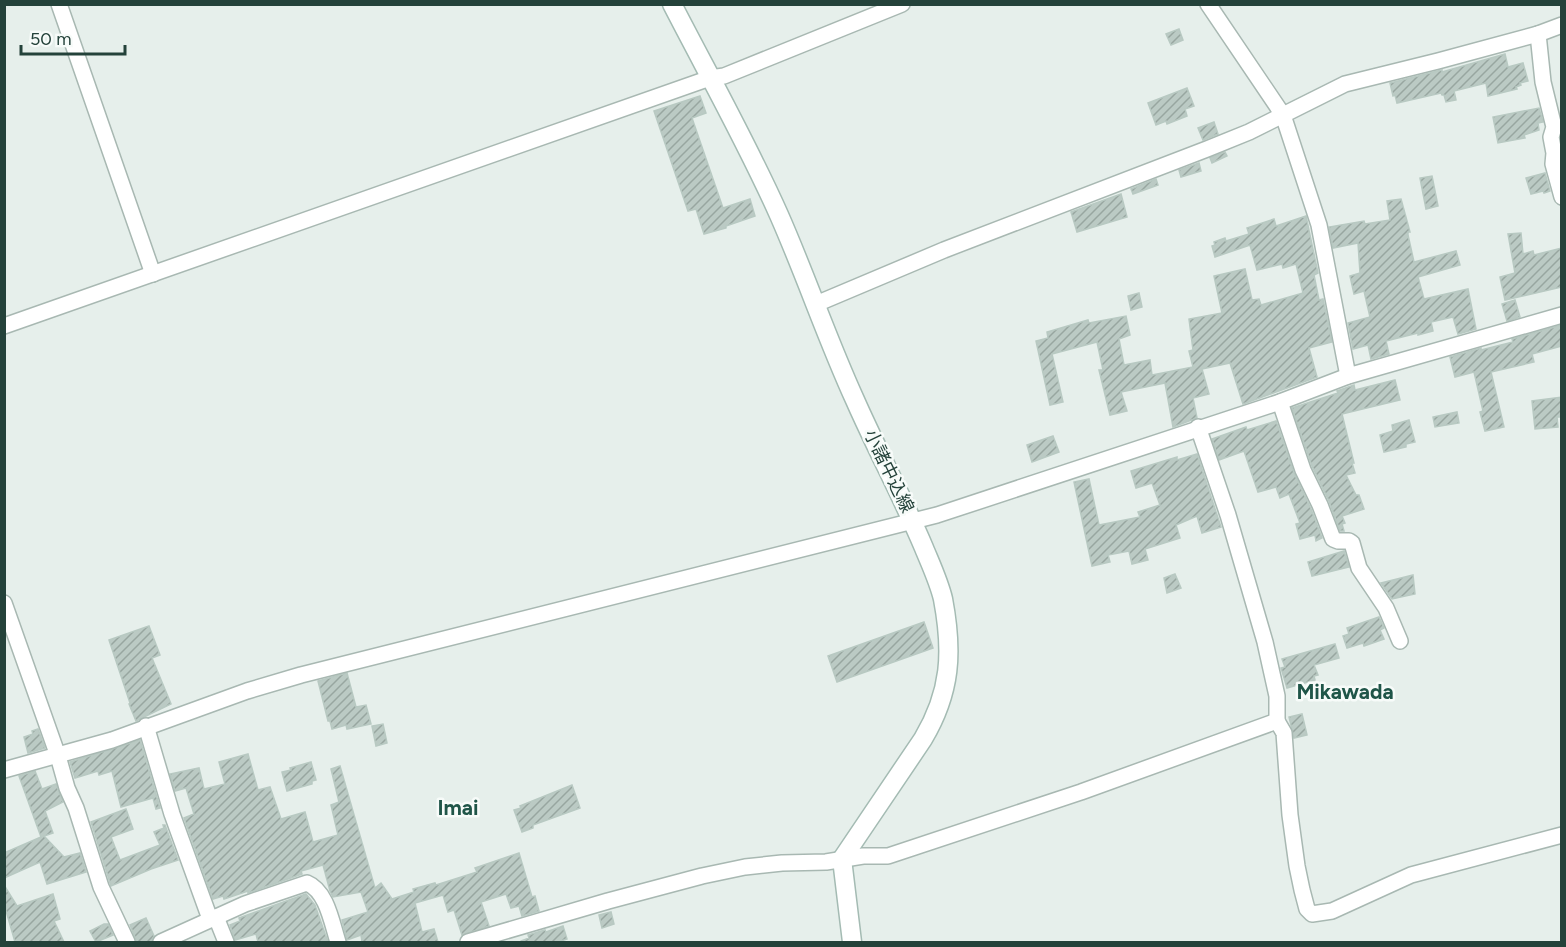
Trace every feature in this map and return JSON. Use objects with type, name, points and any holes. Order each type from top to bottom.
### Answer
[{"type":"main road","name":"小諸中込線","points":[[672,4],[778,213],[854,399],[913,521],[942,596],[948,634],[948,677],[943,697],[934,720],[842,859]]},
{"type":"main road","points":[[842,859],[852,942]]},
{"type":"street","points":[[59,4],[153,273]]},
{"type":"street","points":[[4,326],[710,78],[724,76],[902,4]]},
{"type":"street","points":[[1208,4],[1283,115],[1319,225],[1348,376]]},
{"type":"street","points":[[816,304],[966,242],[1189,157],[1249,132],[1345,84],[1538,34],[1562,25]]},
{"type":"street","points":[[1538,34],[1543,82],[1554,127],[1551,137],[1554,153],[1553,164],[1562,197]]},
{"type":"street","points":[[4,770],[112,740],[248,691],[301,675],[913,521],[1280,402],[1348,376],[1562,315]]},
{"type":"street","points":[[1280,402],[1303,470],[1333,539],[1352,543],[1359,568],[1386,608],[1400,641]]},
{"type":"street","points":[[1198,427],[1228,516],[1265,642],[1277,696],[1277,721],[1284,733],[1297,866],[1305,900],[1312,914],[1332,911],[1411,875],[1562,835]]},
{"type":"street","points":[[4,603],[67,788],[76,808],[101,887],[127,942]]},
{"type":"street","points":[[468,942],[702,876],[745,867],[826,862],[863,856],[888,856],[1081,792],[1277,721]]},
{"type":"street","points":[[147,726],[172,814],[200,888],[226,942]]},
{"type":"street","points":[[161,942],[245,904],[307,883],[314,886],[325,902],[338,942]]},
{"type":"building","points":[[1179,29],[1183,40],[1171,45],[1166,34]]},
{"type":"building","points":[[1505,54],[1508,67],[1523,63],[1528,81],[1520,83],[1517,89],[1488,96],[1486,83],[1454,91],[1456,100],[1446,102],[1441,93],[1397,103],[1395,95],[1393,96],[1390,83],[1442,70],[1442,72]]},
{"type":"building","points":[[1187,88],[1194,106],[1185,109],[1187,116],[1167,124],[1166,121],[1156,125],[1148,103]]},
{"type":"building","points":[[700,96],[706,113],[692,118],[723,208],[750,199],[755,216],[704,234],[696,209],[688,211],[654,111]]},
{"type":"building","points":[[1539,108],[1543,122],[1538,123],[1539,130],[1524,135],[1525,138],[1498,143],[1493,117]]},
{"type":"building","points":[[1214,122],[1218,134],[1203,140],[1198,128]]},
{"type":"building","points":[[1225,152],[1227,156],[1212,163],[1210,158]]},
{"type":"building","points":[[1199,163],[1201,171],[1181,177],[1179,170]]},
{"type":"building","points":[[1545,173],[1550,191],[1531,194],[1526,178]]},
{"type":"building","points":[[1432,176],[1438,206],[1426,209],[1420,178]]},
{"type":"building","points":[[1156,179],[1158,185],[1133,194],[1131,189]]},
{"type":"building","points":[[1121,194],[1127,217],[1077,232],[1071,212]]},
{"type":"building","points":[[1401,199],[1410,232],[1408,235],[1414,262],[1456,251],[1460,265],[1418,277],[1424,299],[1468,289],[1476,329],[1458,334],[1453,317],[1431,322],[1433,331],[1386,341],[1389,354],[1371,359],[1368,345],[1353,349],[1348,323],[1370,317],[1364,291],[1354,294],[1350,276],[1360,273],[1358,243],[1333,248],[1329,227],[1364,221],[1365,224],[1390,220],[1387,201]]},
{"type":"building","points":[[1306,216],[1318,273],[1314,275],[1319,300],[1323,299],[1332,342],[1309,348],[1317,377],[1243,404],[1230,363],[1202,369],[1209,394],[1193,398],[1197,418],[1173,427],[1165,383],[1121,392],[1127,411],[1110,415],[1099,370],[1103,370],[1097,342],[1052,354],[1063,402],[1050,405],[1036,341],[1048,338],[1047,332],[1088,320],[1089,323],[1126,316],[1130,335],[1119,339],[1124,365],[1150,360],[1152,375],[1193,367],[1189,351],[1193,350],[1189,319],[1222,313],[1214,276],[1245,269],[1252,300],[1259,299],[1261,305],[1303,293],[1296,264],[1283,268],[1282,264],[1257,270],[1250,245],[1215,257],[1212,246],[1215,245],[1214,242],[1249,234],[1247,228],[1274,219],[1276,226]]},
{"type":"building","points":[[1521,233],[1523,254],[1533,251],[1534,255],[1562,248],[1562,287],[1505,300],[1500,277],[1515,273],[1508,234]]},
{"type":"building","points":[[1139,293],[1142,307],[1131,310],[1128,296]]},
{"type":"building","points":[[1515,300],[1520,317],[1507,321],[1502,304]]},
{"type":"building","points":[[1562,325],[1562,346],[1532,354],[1534,362],[1491,372],[1504,427],[1485,431],[1474,372],[1455,377],[1450,357],[1513,342],[1512,339]]},
{"type":"building","points":[[1395,380],[1400,400],[1342,414],[1355,473],[1346,475],[1356,495],[1359,495],[1364,509],[1342,516],[1345,523],[1342,524],[1344,531],[1340,531],[1312,466],[1292,408],[1338,393],[1337,391],[1354,385],[1355,390]]},
{"type":"building","points":[[1562,397],[1562,417],[1557,417],[1558,427],[1535,429],[1532,401]]},
{"type":"building","points":[[1457,412],[1459,423],[1435,427],[1433,417]]},
{"type":"building","points":[[1409,420],[1415,442],[1406,444],[1406,447],[1384,452],[1380,435],[1393,431],[1392,425]]},
{"type":"building","points":[[1276,421],[1294,473],[1322,538],[1316,541],[1315,535],[1300,539],[1296,524],[1300,523],[1289,494],[1280,498],[1276,487],[1258,492],[1244,451],[1219,460],[1212,439],[1246,427],[1247,430]]},
{"type":"building","points":[[1053,436],[1059,452],[1032,462],[1027,445]]},
{"type":"building","points":[[1197,454],[1221,527],[1202,533],[1197,516],[1176,525],[1180,538],[1145,549],[1148,560],[1132,564],[1129,551],[1108,555],[1110,562],[1092,566],[1074,482],[1089,479],[1099,525],[1140,517],[1138,512],[1160,505],[1152,483],[1136,488],[1131,471],[1177,457],[1177,460]]},
{"type":"building","points":[[1344,551],[1349,567],[1312,576],[1308,562]]},
{"type":"building","points":[[1175,574],[1181,588],[1167,593],[1164,578]]},
{"type":"building","points":[[1413,575],[1415,594],[1392,599],[1381,583]]},
{"type":"building","points":[[1379,617],[1384,628],[1380,630],[1384,639],[1364,646],[1363,643],[1347,648],[1343,636],[1349,634],[1347,628]]},
{"type":"building","points":[[924,622],[933,648],[837,682],[828,656]]},
{"type":"building","points":[[149,626],[160,655],[152,658],[171,704],[136,721],[109,640]]},
{"type":"building","points":[[1335,644],[1339,658],[1314,665],[1318,675],[1314,676],[1315,680],[1287,688],[1281,668],[1285,667],[1282,659]]},
{"type":"building","points":[[347,673],[356,707],[366,705],[371,724],[347,729],[346,725],[332,729],[318,681]]},
{"type":"building","points":[[1302,714],[1307,735],[1294,738],[1289,717]]},
{"type":"building","points":[[383,724],[387,743],[376,746],[372,726]]},
{"type":"building","points":[[38,729],[45,748],[28,753],[24,737],[33,734],[32,731]]},
{"type":"building","points":[[140,740],[160,808],[156,809],[153,798],[121,807],[112,771],[99,775],[98,771],[75,778],[70,762]]},
{"type":"building","points":[[248,754],[258,790],[270,787],[281,819],[305,812],[313,842],[338,835],[331,805],[339,802],[331,769],[340,766],[375,888],[381,883],[392,899],[414,892],[413,889],[435,883],[436,885],[477,872],[475,868],[519,853],[532,897],[535,896],[539,911],[522,916],[519,906],[511,908],[506,894],[481,902],[489,926],[462,935],[454,910],[448,912],[443,895],[415,903],[422,932],[434,929],[438,942],[362,942],[361,935],[347,940],[342,920],[368,912],[361,892],[333,897],[323,865],[301,871],[302,874],[248,893],[248,891],[224,899],[223,896],[213,899],[184,818],[194,814],[186,788],[175,791],[170,774],[199,768],[204,789],[225,784],[219,762]]},
{"type":"building","points":[[311,762],[316,780],[312,781],[312,784],[287,791],[282,772]]},
{"type":"building","points":[[35,771],[42,789],[56,784],[63,802],[45,811],[53,833],[44,836],[64,857],[80,853],[86,872],[47,884],[40,862],[4,878],[4,853],[41,837],[19,776]]},
{"type":"building","points":[[572,785],[580,808],[533,825],[533,828],[522,832],[514,810]]},
{"type":"building","points":[[126,809],[133,829],[111,837],[120,860],[160,845],[154,832],[164,828],[163,825],[165,825],[178,860],[111,886],[91,822]]},
{"type":"building","points":[[4,885],[17,906],[53,894],[60,919],[54,921],[64,942],[15,942],[4,904]]},
{"type":"building","points":[[306,894],[315,905],[328,942],[258,942],[256,934],[235,940],[230,925],[240,921],[239,918]]},
{"type":"building","points":[[611,912],[614,924],[602,928],[599,915]]},
{"type":"building","points":[[146,918],[154,936],[151,942],[137,942],[130,925]]},
{"type":"building","points":[[108,924],[113,935],[96,942],[90,931]]},
{"type":"building","points":[[563,926],[567,939],[558,942],[521,942],[529,938],[528,935]]},
{"type":"district","name":"Mikawada","points":[[1345,691]]},
{"type":"district","name":"Imai","points":[[458,807]]}]
